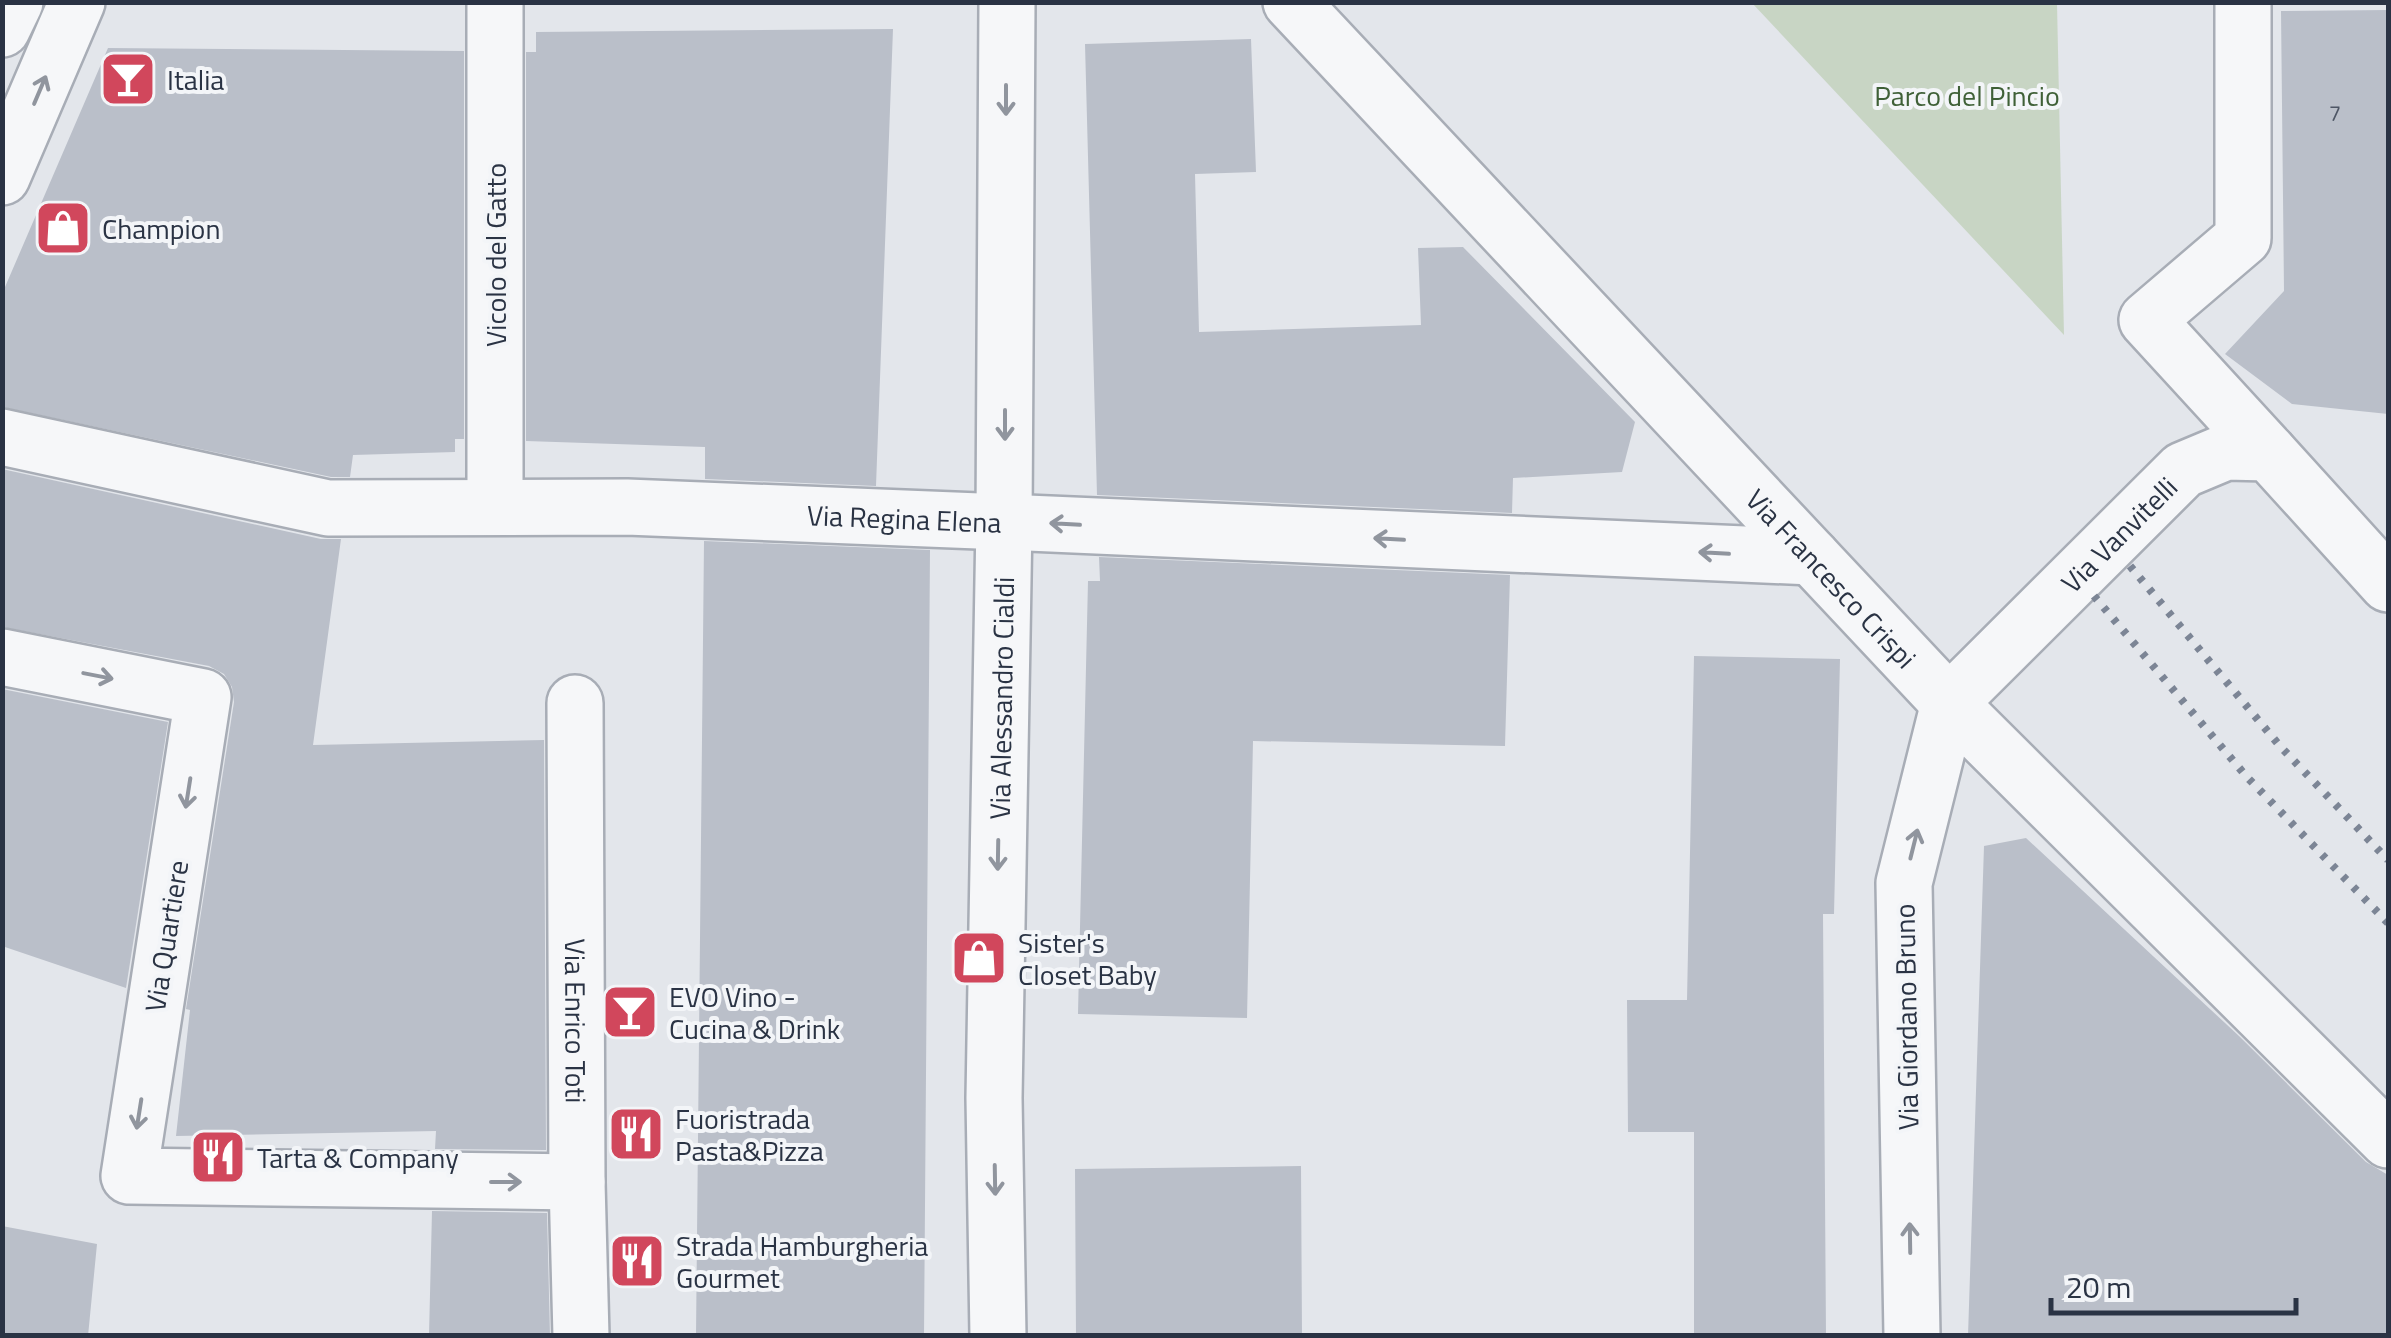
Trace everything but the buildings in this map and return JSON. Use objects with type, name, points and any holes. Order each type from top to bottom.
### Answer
[{"type":"street","points":[[2,29],[14,2]]},
{"type":"street","points":[[2,176],[76,2]]},
{"type":"street","name":"Vicolo del Gatto","points":[[494,507],[495,2]]},
{"type":"street","name":"Via Alessandro Cialdi","points":[[998,1336],[994,1098],[1004,522],[1007,2]]},
{"type":"street","name":"Via Francesco Crispi","points":[[1291,2],[1949,704],[2388,1140]]},
{"type":"street","points":[[2244,2],[2242,238],[2147,320],[2388,584]]},
{"type":"street","name":"Via Regina Elena","points":[[2,437],[328,508],[627,507],[1812,557]]},
{"type":"street","name":"Via Vanvitelli","points":[[1949,704],[2183,470],[2226,452],[2269,454]]},
{"type":"street","name":"Via Quartiere","points":[[2,657],[203,696],[129,1176],[577,1182]]},
{"type":"street","name":"Via Enrico Toti","points":[[575,703],[581,1336]]},
{"type":"street","name":"Via Giordano Bruno","points":[[1912,1336],[1904,884],[1949,704]]},
{"type":"green space","name":"Parco del Pincio","points":[[1752,3],[2057,3],[2064,335]]},
{"type":"railway","points":[[2130,566],[2279,745],[2388,860]]},
{"type":"railway","points":[[2094,596],[2246,776],[2388,923]]},
{"type":"place","name":"Italia","points":[[128,79]]},
{"type":"place","name":"Champion","points":[[63,228]]},
{"type":"place","name":"Sister's Closet Baby","points":[[979,958]]},
{"type":"place","name":"EVO Vino - Cucina & Drink","points":[[630,1012]]},
{"type":"place","name":"Fuoristrada Pasta&Pizza","points":[[636,1134]]},
{"type":"place","name":"Tarta & Company","points":[[218,1157]]},
{"type":"place","name":"Strada Hamburgheria Gourmet","points":[[637,1261]]}]
